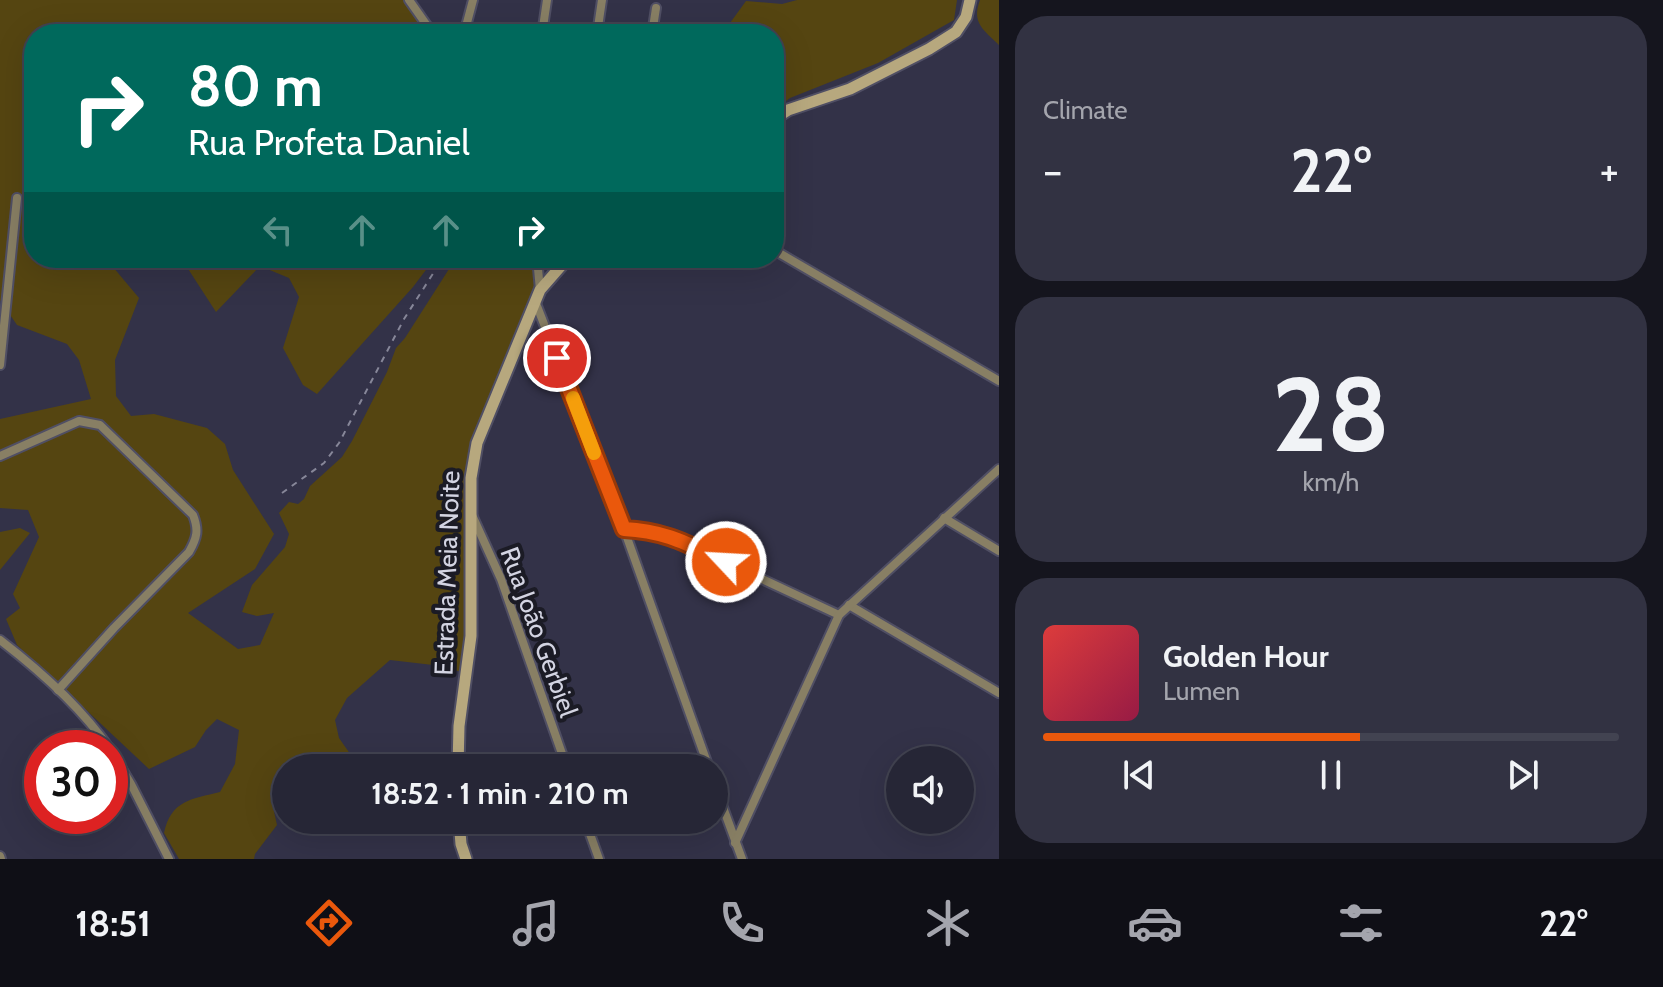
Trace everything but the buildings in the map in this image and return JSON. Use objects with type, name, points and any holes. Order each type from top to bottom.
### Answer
[{"type":"street","points":[[409,0],[426,24]]},
{"type":"street","points":[[467,24],[473,0]]},
{"type":"street","points":[[543,24],[547,0]]},
{"type":"street","points":[[598,24],[602,0]]},
{"type":"street","points":[[784,113],[850,89],[929,49],[956,32],[966,17],[970,0]]},
{"type":"street","points":[[654,24],[656,8]]},
{"type":"street","points":[[0,365],[17,198]]},
{"type":"street","points":[[784,256],[999,381]]},
{"type":"street","points":[[537,268],[537,295],[704,754]]},
{"type":"street","name":"Estrada Meia Noite","points":[[458,754],[471,636],[470,510],[477,443],[537,295],[560,268]]},
{"type":"street","points":[[0,456],[79,421],[100,425],[193,515],[198,527],[189,552],[58,690]]},
{"type":"street","points":[[735,843],[839,615],[999,469]]},
{"type":"street","name":"Rua João Gerbiel","points":[[470,510],[506,593],[562,754]]},
{"type":"street","points":[[944,518],[999,551]]},
{"type":"street","points":[[624,529],[670,536],[839,615]]},
{"type":"street","points":[[471,556],[490,554]]},
{"type":"street","points":[[849,605],[999,693]]},
{"type":"street","points":[[0,640],[58,690],[97,730]]},
{"type":"street","points":[[128,779],[169,859]]},
{"type":"street","points":[[728,823],[742,859]]},
{"type":"street","points":[[460,834],[466,859]]},
{"type":"street","points":[[590,834],[599,859]]},
{"type":"street","points":[[456,859],[461,844]]},
{"type":"path","points":[[282,493],[324,463],[339,443],[404,319],[437,268]]},
{"type":"shaded area","points":[[0,0],[407,0],[424,24],[24,24],[24,268],[114,268],[139,298],[115,360],[116,396],[131,416],[154,414],[207,428],[225,444],[233,470],[274,534],[255,569],[188,613],[238,649],[260,645],[274,613],[257,616],[242,612],[252,585],[285,547],[289,534],[279,513],[289,502],[298,504],[304,499],[310,486],[342,457],[387,372],[396,348],[450,268],[535,268],[537,291],[472,451],[470,618],[462,672],[390,660],[347,698],[335,720],[339,738],[350,754],[272,754],[272,832],[254,859],[179,859],[164,833],[177,807],[192,799],[220,792],[235,764],[239,730],[217,719],[195,747],[149,769],[128,749],[128,730],[107,730],[17,645],[6,619],[20,608],[13,594],[39,537],[28,510],[0,508],[0,419],[91,399],[79,360],[67,344],[17,325],[0,300]]},
{"type":"shaded area","points":[[797,0],[957,0],[954,20],[878,63],[784,102],[784,24],[729,24],[746,1],[782,4]]},
{"type":"shaded area","points":[[980,0],[999,0],[999,45],[978,20]]},
{"type":"shaded area","points":[[187,268],[258,268],[216,312]]},
{"type":"shaded area","points":[[265,268],[427,268],[317,394],[303,385],[283,348],[299,297],[289,278]]},
{"type":"shaded area","points":[[20,528],[30,533],[0,570],[0,532]]},
{"type":"slow traffic","points":[[573,398],[594,453]]},
{"type":"route","points":[[557,358],[624,529],[670,536],[726,562]]}]
